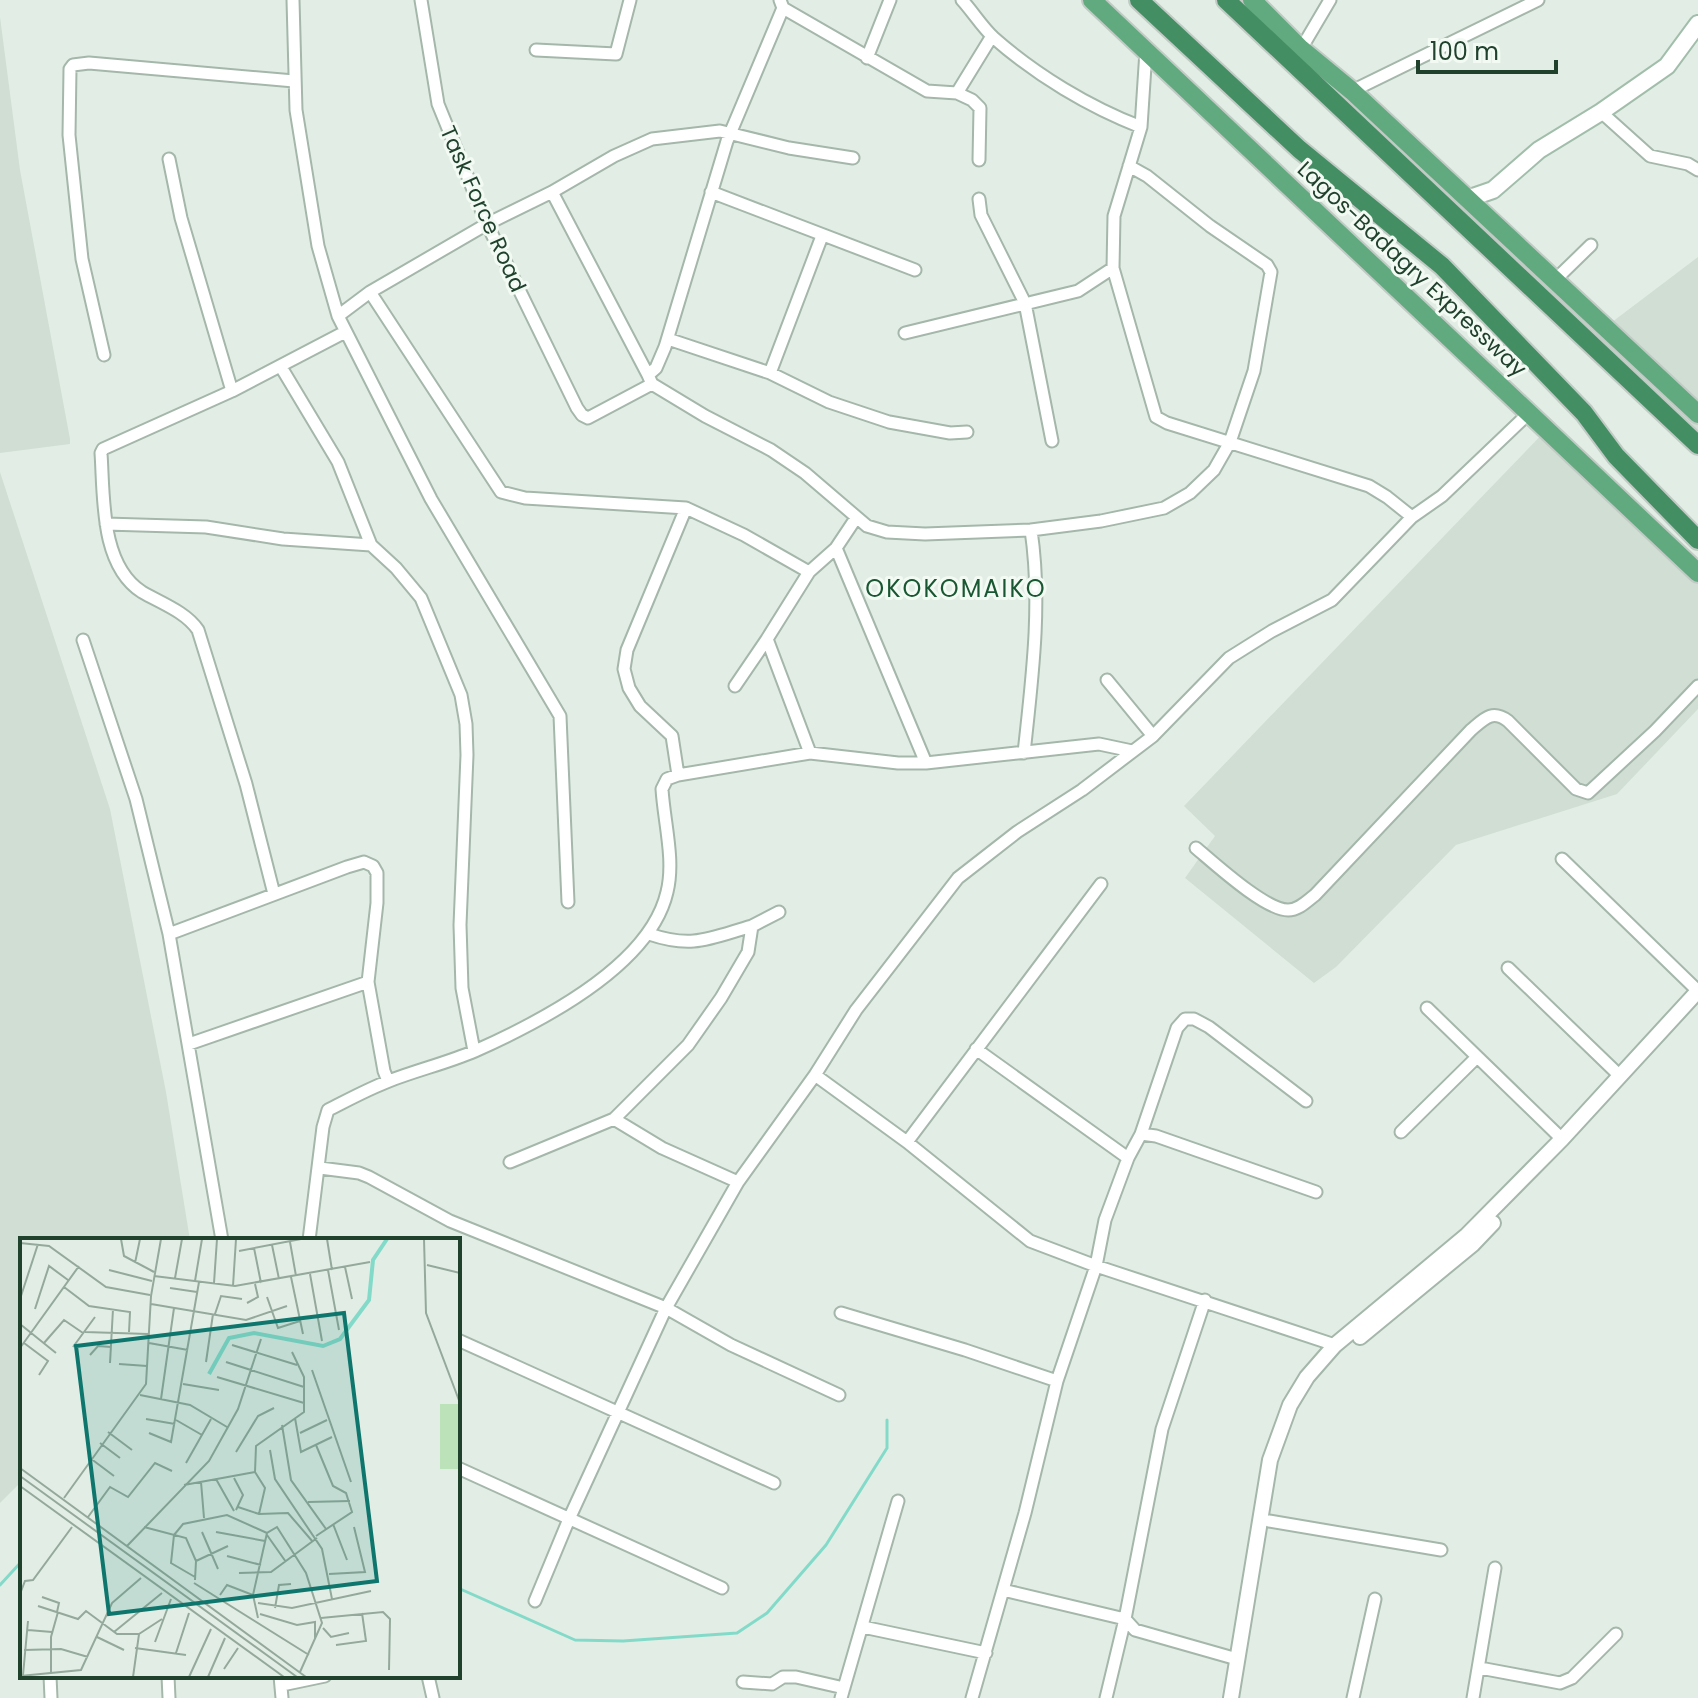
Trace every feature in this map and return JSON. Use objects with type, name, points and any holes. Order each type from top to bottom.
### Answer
[{"type":"highway","name":"Lagos-Badagry Expressway","points":[[1139,0],[1299,149],[1442,266],[1584,413],[1616,456],[1698,540]]},
{"type":"highway","points":[[1226,0],[1698,445]]},
{"type":"main road","name":"Lagos-Badagry Expressway","points":[[1092,0],[1698,573]]},
{"type":"main road","points":[[1252,0],[1301,49],[1352,91],[1698,414]]},
{"type":"main road","points":[[1467,199],[1493,190],[1539,150],[1667,66],[1698,24]]},
{"type":"main road","points":[[1486,217],[1493,190]]},
{"type":"street","points":[[293,0],[296,110],[318,246],[338,316],[431,499],[560,716],[568,902]]},
{"type":"street","name":"Task Force Road","points":[[421,0],[438,104],[487,224],[577,408],[585,417],[591,417],[650,380]]},
{"type":"street","points":[[536,50],[616,54],[630,0]]},
{"type":"street","points":[[867,58],[890,0]]},
{"type":"street","points":[[962,0],[992,36],[1072,93],[1105,113],[1141,127]]},
{"type":"street","points":[[1301,49],[1330,0]]},
{"type":"street","points":[[1352,91],[1538,0]]},
{"type":"street","points":[[650,380],[668,339],[711,192],[781,4],[927,91],[957,93],[972,100],[980,108],[979,160]]},
{"type":"street","points":[[957,93],[992,36]]},
{"type":"street","points":[[1147,50],[1141,127],[1114,216],[1113,268],[1156,417],[1369,486],[1412,517]]},
{"type":"street","points":[[104,355],[82,259],[69,135],[70,69],[73,65],[89,63],[294,81]]},
{"type":"street","points":[[1601,112],[1650,156],[1688,164],[1698,170]]},
{"type":"street","points":[[338,316],[370,292],[487,224],[652,139],[720,131],[789,148],[853,158]]},
{"type":"street","points":[[169,159],[181,218],[232,391]]},
{"type":"street","points":[[552,192],[650,380],[705,416],[771,450],[805,473],[867,526],[904,533],[1031,530],[1101,521],[1164,508],[1190,493],[1214,470],[1230,442],[1254,371],[1271,272],[1267,265],[1129,166]]},
{"type":"street","points":[[711,192],[915,270]]},
{"type":"street","points":[[979,199],[981,215],[1025,303],[1052,441]]},
{"type":"street","points":[[770,373],[822,236]]},
{"type":"street","points":[[1554,281],[1591,245]]},
{"type":"street","points":[[905,333],[1078,291],[1113,268]]},
{"type":"street","points":[[370,292],[501,492],[525,498],[686,508],[744,535],[809,572]]},
{"type":"street","points":[[274,894],[246,784],[198,630],[186,616],[144,593],[124,577],[116,561],[106,524],[101,453],[103,449],[281,367],[345,332]]},
{"type":"street","points":[[668,339],[770,373],[829,402],[889,422],[950,433],[967,432]]},
{"type":"street","points":[[281,367],[338,462],[371,545],[396,568],[421,598],[461,695],[467,755],[460,925],[462,988],[474,1051]]},
{"type":"street","points":[[535,1601],[569,1519],[666,1308],[738,1182],[815,1075],[856,1010],[958,878],[1017,832],[1082,790],[1153,736],[1229,658],[1272,631],[1332,600],[1412,517],[1442,496],[1529,413]]},
{"type":"street","points":[[678,775],[672,736],[640,706],[629,688],[624,669],[627,650],[686,508]]},
{"type":"street","points":[[735,686],[809,572],[836,548],[856,518]]},
{"type":"street","points":[[106,524],[206,527],[283,539],[371,545]]},
{"type":"street","points":[[1024,753],[1035,644],[1036,559],[1031,530]]},
{"type":"street","points":[[836,548],[926,763]]},
{"type":"street","points":[[767,639],[810,753]]},
{"type":"street","points":[[83,640],[136,799],[169,934],[222,1238]]},
{"type":"street","points":[[1107,680],[1153,736]]},
{"type":"street","points":[[1196,848],[1267,902],[1280,909],[1293,909],[1315,895],[1471,730],[1491,714],[1500,714],[1576,789],[1588,793],[1698,686]]},
{"type":"street","points":[[309,1238],[323,1127],[328,1110],[388,1081],[474,1051],[566,1003],[594,985],[649,934],[661,913],[668,889],[669,865],[662,789],[667,779],[810,753],[898,763],[926,763],[1099,744],[1132,751]]},
{"type":"street","points":[[1231,1698],[1276,1442],[1290,1405],[1307,1377],[1335,1345],[1466,1236],[1562,1139],[1698,991],[1562,859]]},
{"type":"street","points":[[169,934],[356,864],[364,862],[373,866],[377,873],[377,903],[368,982],[388,1081]]},
{"type":"street","points":[[907,1142],[1101,884]]},
{"type":"street","points":[[649,934],[669,941],[694,942],[752,926],[779,912]]},
{"type":"street","points":[[510,1162],[614,1119],[688,1045],[748,952],[752,926]]},
{"type":"street","points":[[1508,968],[1620,1076]]},
{"type":"street","points":[[189,1044],[368,982]]},
{"type":"street","points":[[1241,1698],[1277,1461],[1298,1407],[1314,1382],[1343,1351],[1473,1244],[1698,1005]]},
{"type":"street","points":[[1427,1008],[1562,1139]]},
{"type":"street","points":[[972,1698],[1057,1381],[1096,1266],[1105,1220],[1128,1158],[1141,1134],[1177,1028],[1185,1019],[1194,1019],[1209,1027],[1306,1101]]},
{"type":"street","points":[[976,1049],[1128,1158]]},
{"type":"street","points":[[1401,1132],[1477,1057]]},
{"type":"street","points":[[815,1075],[907,1142],[1030,1241],[1335,1345]]},
{"type":"street","points":[[614,1119],[662,1148],[738,1182]]},
{"type":"street","points":[[1141,1134],[1156,1136],[1316,1192]]},
{"type":"street","points":[[320,1168],[369,1177],[450,1221],[666,1308],[731,1345],[839,1395]]},
{"type":"street","points":[[1106,1698],[1125,1619],[1162,1429],[1205,1300]]},
{"type":"street","points":[[841,1313],[1057,1381]]},
{"type":"street","points":[[460,1341],[774,1483]]},
{"type":"street","points":[[460,1469],[722,1588]]},
{"type":"street","points":[[743,1682],[772,1684],[783,1677],[796,1677],[842,1693],[898,1501]]},
{"type":"street","points":[[1269,1521],[1441,1550]]},
{"type":"street","points":[[1473,1698],[1495,1568]]},
{"type":"street","points":[[1003,1590],[1125,1619],[1135,1630],[1237,1659]]},
{"type":"street","points":[[1353,1698],[1375,1599]]},
{"type":"street","points":[[863,1627],[986,1653]]},
{"type":"street","points":[[1480,1668],[1560,1683],[1572,1678],[1616,1634]]},
{"type":"street","points":[[50,1678],[51,1698]]},
{"type":"street","points":[[168,1678],[169,1698]]},
{"type":"street","points":[[282,1698],[281,1680],[303,1678]]},
{"type":"street","points":[[428,1678],[433,1698]]},
{"type":"shaded area","points":[[0,17],[20,170],[70,444],[0,453]]},
{"type":"shaded area","points":[[1698,257],[1698,432],[1587,341]]},
{"type":"shaded area","points":[[1549,427],[1698,577],[1698,709],[1617,794],[1456,845],[1336,967],[1314,983],[1185,878],[1215,836],[1184,806]]},
{"type":"shaded area","points":[[0,472],[110,809],[166,1092],[190,1238],[20,1238],[20,1483],[0,1503]]},
{"type":"waterway","points":[[460,1589],[575,1640],[623,1641],[737,1633],[767,1613],[826,1545],[887,1448],[887,1420]]},
{"type":"waterway","points":[[0,1585],[20,1563]]},
{"type":"district","name":"OKOKOMAIKO","points":[[956,588]]}]
